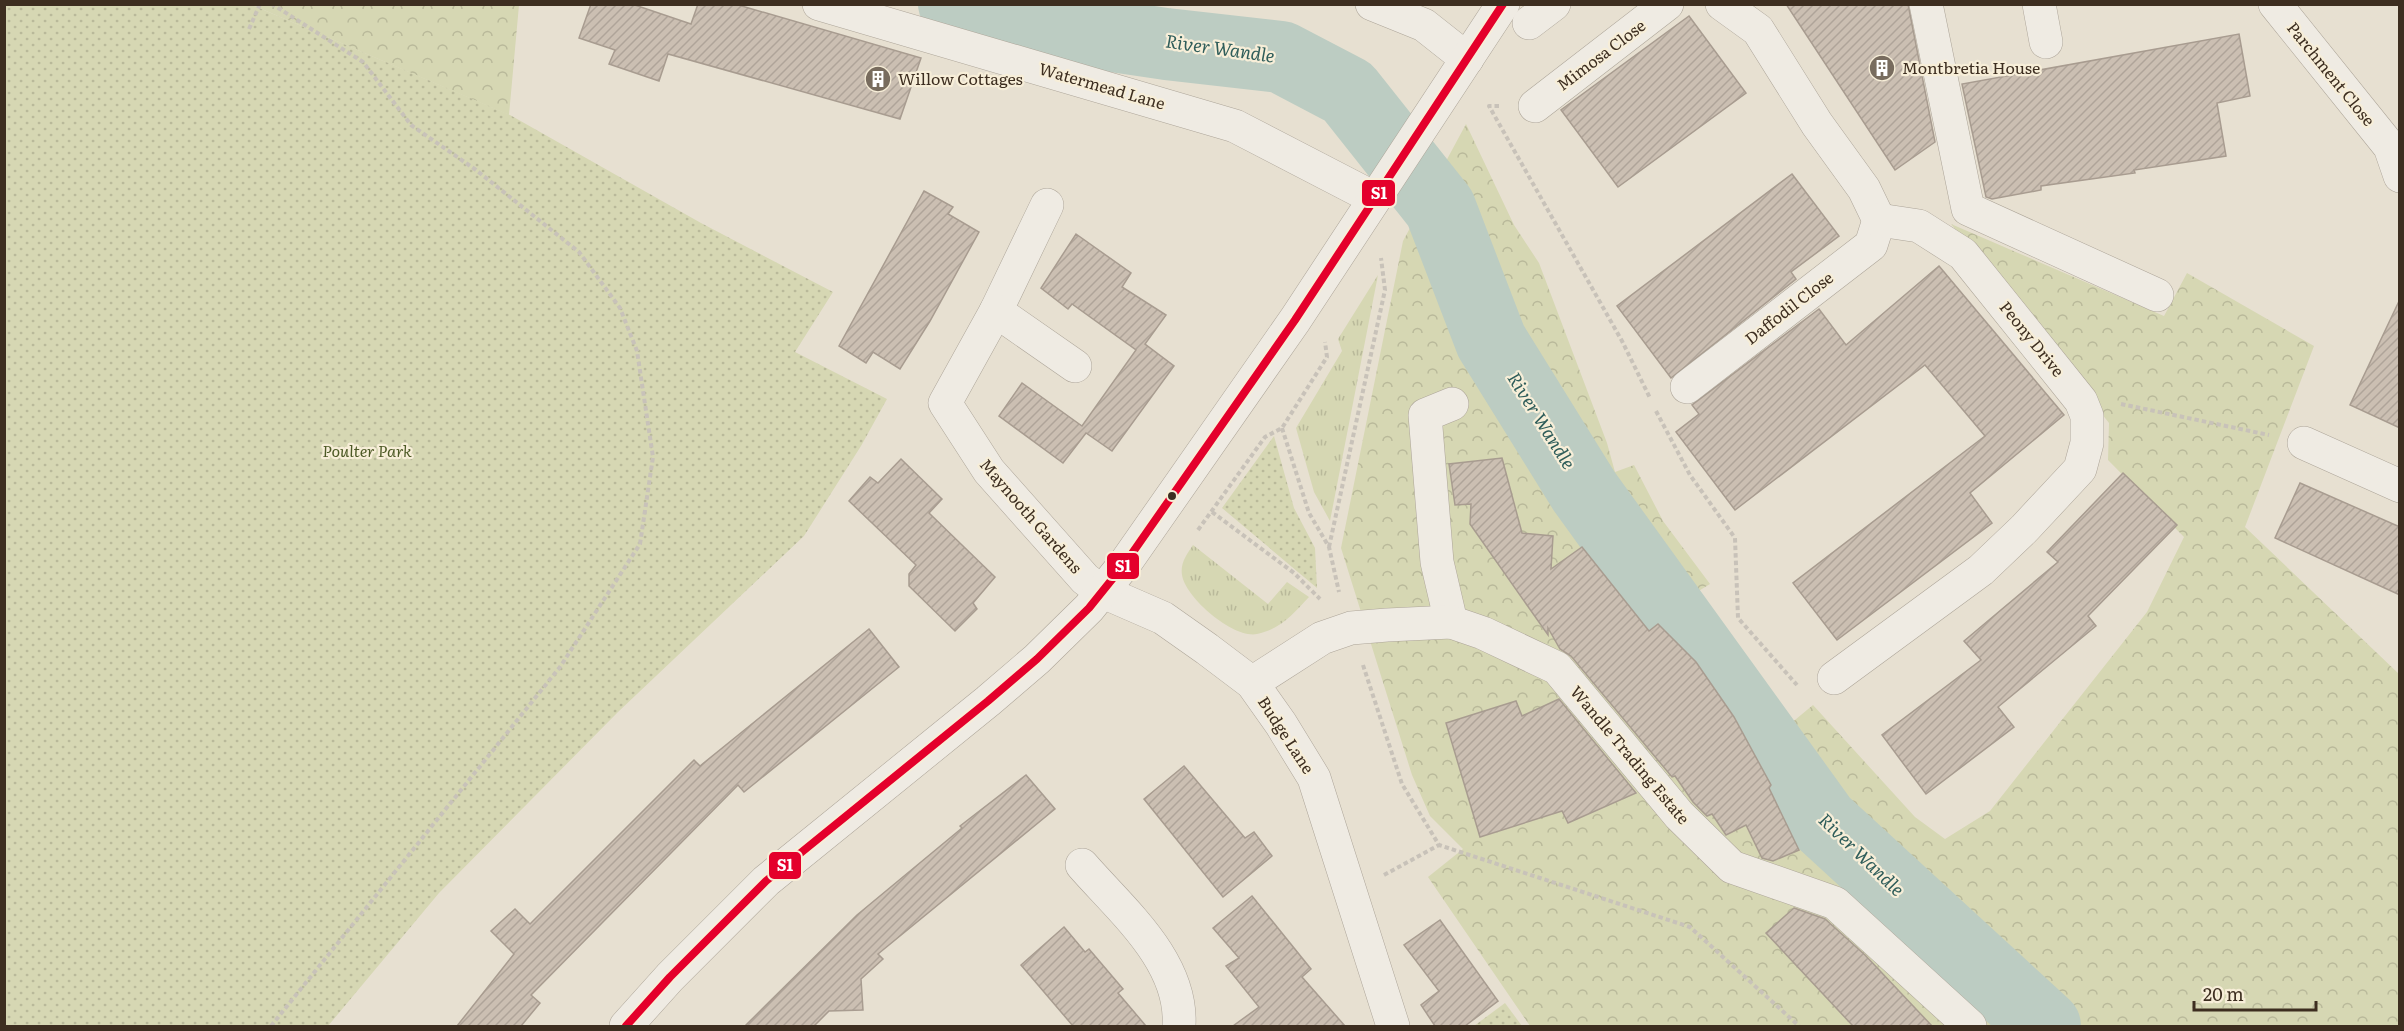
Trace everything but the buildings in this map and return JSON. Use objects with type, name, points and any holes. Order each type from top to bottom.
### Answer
[{"type":"street","name":"Watermead Lane","points":[[819,4],[1235,126],[1374,198]]},
{"type":"street","points":[[1372,4],[1424,25],[1467,59]]},
{"type":"street","points":[[626,1026],[670,977],[766,881],[1037,659],[1089,608],[1126,562],[1209,443],[1503,4]]},
{"type":"street","name":"Mimosa Close","points":[[1535,106],[1667,4]]},
{"type":"street","points":[[1722,4],[1758,30],[1817,124],[1864,189],[1878,220]]},
{"type":"street","points":[[1926,4],[1968,209],[2157,295]]},
{"type":"street","points":[[2039,4],[2046,42]]},
{"type":"street","name":"Parchment Close","points":[[2276,4],[2396,154]]},
{"type":"street","name":"Maynooth Gardens","points":[[1047,205],[996,311],[945,403],[989,471],[1085,579],[1101,591]]},
{"type":"street","name":"Daffodil Close","points":[[1687,387],[1870,245],[1878,220]]},
{"type":"street","name":"Peony Drive","points":[[1834,678],[1981,570],[2080,469],[2087,443],[2081,401],[1963,254],[1919,226],[1878,220]]},
{"type":"street","points":[[996,311],[1075,366]]},
{"type":"street","points":[[1451,622],[1437,562],[1425,415],[1452,404]]},
{"type":"street","points":[[2304,443],[2400,486]]},
{"type":"street","name":"Budge Lane","points":[[1101,591],[1163,618],[1252,683],[1281,724],[1314,778],[1393,1026]]},
{"type":"street","name":"Wandle Trading Estate","points":[[1252,683],[1346,616],[1451,622],[1483,633],[1557,668],[1679,815],[1732,867],[1835,903],[1970,1026]]},
{"type":"street","points":[[1082,865],[1163,959],[1177,991],[1179,1026]]},
{"type":"path","points":[[249,29],[260,4]]},
{"type":"path","points":[[271,1026],[560,668],[640,544],[653,457],[637,351],[620,308],[579,252],[476,170],[411,125],[363,62],[272,4]]},
{"type":"path","points":[[1329,547],[1385,290],[1381,255]]},
{"type":"path","points":[[1191,538],[1265,437],[1282,428],[1327,357],[1324,339]]},
{"type":"path","points":[[2084,410],[2127,403],[2304,443]]},
{"type":"path","points":[[1282,428],[1309,513],[1329,547],[1346,616],[1402,784],[1439,845],[1690,927],[1799,1026]]},
{"type":"path","points":[[1212,512],[1294,573],[1330,610],[1346,616]]},
{"type":"path","points":[[1350,893],[1439,845]]},
{"type":"green space","name":"Poulter Park","points":[[5,4],[252,5],[510,115],[701,223],[833,292],[795,352],[887,399],[861,446],[804,536],[618,712],[439,893],[328,1026],[5,1026]]},
{"type":"green space","points":[[252,5],[519,5],[509,115]]},
{"type":"green space","points":[[1466,124],[1514,225],[1539,263],[1607,443],[1615,472],[1634,465],[1663,521],[1710,584],[1697,592],[1709,613],[1692,627],[1711,651],[1698,661],[1744,736],[1761,730],[1772,739],[1813,705],[1915,817],[1945,839],[1990,811],[2147,612],[2184,537],[2108,460],[2109,423],[1951,224],[2164,316],[2187,273],[2314,346],[2245,527],[2399,674],[2399,1026],[1530,1026],[1428,877],[1463,849],[1430,816],[1412,775],[1341,548],[1403,241]]},
{"type":"green space","points":[[1378,275],[1330,521],[1314,492],[1296,428],[1342,351],[1338,339]]},
{"type":"green space","points":[[1274,436],[1294,508],[1315,548],[1317,588],[1222,508]]},
{"type":"green space","points":[[1193,545],[1268,604],[1287,582],[1309,597],[1286,620],[1265,632],[1247,634],[1236,630],[1212,615],[1185,584],[1182,567]]},
{"type":"green space","points":[[1505,1003],[1522,1026],[1474,1026]]},
{"type":"waterway","name":"River Wandle","points":[[954,4],[1024,23],[1166,44],[1281,57],[1348,92],[1440,208],[1491,341],[1584,491],[1823,822],[2045,1026]]},
{"type":"transit line","name":"S1","points":[[626,1026],[670,977],[766,881],[988,701],[1037,659],[1089,608],[1126,562],[1295,320],[1503,4]]},
{"type":"place","name":"Montbretia House","points":[[1882,68]]},
{"type":"place","name":"Willow Cottages","points":[[878,79]]}]
